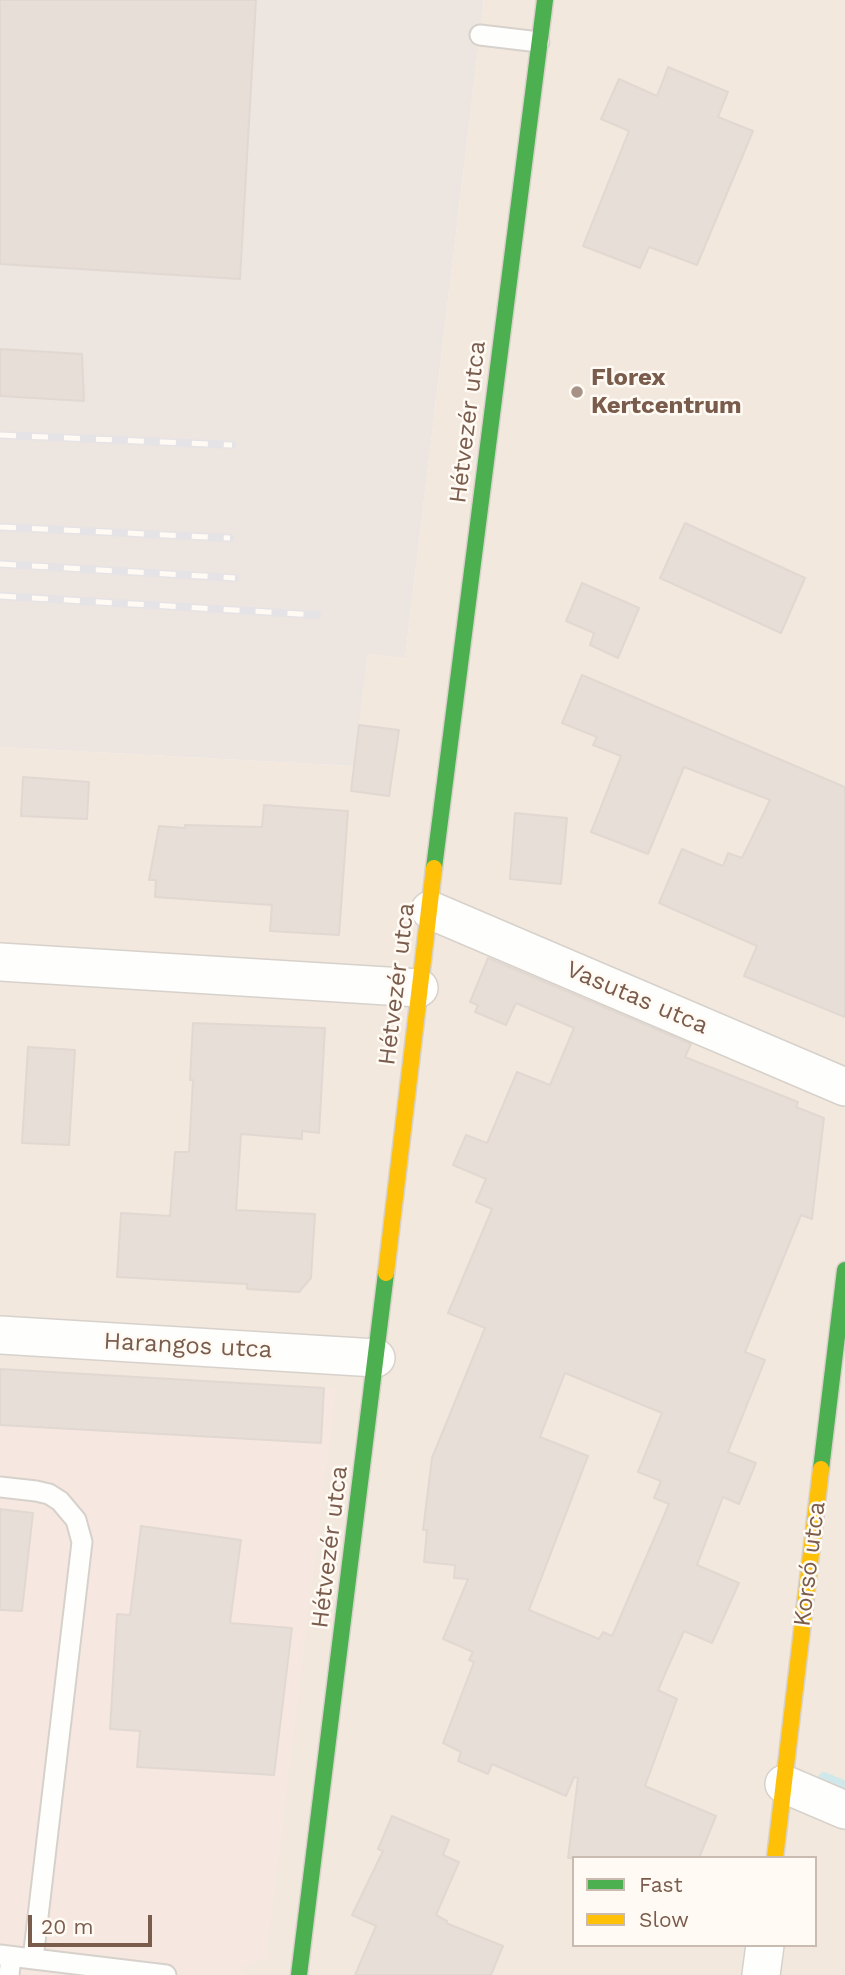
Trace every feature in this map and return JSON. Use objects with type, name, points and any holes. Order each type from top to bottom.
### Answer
[{"type":"street","name":"Hétvezér utca","points":[[299,1975],[419,988],[545,0]]},
{"type":"street","name":"Vasutas utca","points":[[430,910],[845,1087]]},
{"type":"street","points":[[0,962],[419,988]]},
{"type":"street","name":"Korsó utca","points":[[775,1856],[845,1270]]},
{"type":"street","name":"Harangos utca","points":[[0,1335],[376,1358]]},
{"type":"street","points":[[784,1784],[845,1810]]},
{"type":"street","points":[[761,1975],[765,1947]]},
{"type":"lane","points":[[480,35],[539,42]]},
{"type":"lane","points":[[0,1487],[49,1494],[76,1520],[82,1542],[33,1959]]},
{"type":"lane","points":[[7,1962],[33,1959],[166,1975]]},
{"type":"shaded area","points":[[0,0],[484,0],[405,658],[368,654],[354,766],[0,747]]},
{"type":"shaded area","points":[[484,0],[845,0],[845,1975],[0,1975],[0,747],[354,766],[368,654],[405,658]]},
{"type":"shaded area","points":[[0,1369],[336,1388],[266,1958],[243,1967],[242,1975],[0,1975]]},
{"type":"building","points":[[0,0],[256,0],[240,279],[0,264]]},
{"type":"building","points":[[668,67],[728,92],[718,117],[753,131],[697,265],[649,247],[640,268],[583,246],[629,131],[601,119],[619,79],[657,96]]},
{"type":"building","points":[[0,349],[82,354],[84,401],[0,396]]},
{"type":"building","points":[[685,523],[805,578],[781,633],[660,578]]},
{"type":"building","points":[[582,583],[639,608],[618,658],[590,645],[594,633],[566,621]]},
{"type":"building","points":[[582,675],[845,787],[845,1017],[744,976],[757,946],[659,903],[682,849],[723,866],[728,853],[742,858],[770,800],[684,767],[648,854],[591,832],[621,756],[593,745],[597,737],[562,723]]},
{"type":"building","points":[[359,725],[399,730],[389,796],[351,791]]},
{"type":"building","points":[[23,777],[89,782],[87,819],[21,816]]},
{"type":"building","points":[[264,805],[348,811],[339,935],[270,931],[272,905],[155,897],[156,880],[149,880],[159,826],[262,827]]},
{"type":"building","points":[[515,813],[567,818],[561,884],[510,879]]},
{"type":"building","points":[[488,958],[691,1044],[685,1057],[798,1102],[796,1107],[824,1118],[812,1219],[801,1215],[745,1352],[765,1360],[728,1452],[756,1463],[739,1504],[723,1497],[697,1565],[739,1583],[712,1643],[684,1631],[658,1690],[677,1699],[645,1786],[716,1816],[700,1856],[568,1858],[578,1778],[574,1777],[566,1796],[492,1764],[488,1774],[458,1761],[461,1752],[443,1743],[474,1662],[469,1660],[473,1652],[443,1639],[468,1579],[454,1578],[455,1565],[424,1562],[427,1530],[423,1530],[432,1458],[485,1328],[448,1313],[492,1209],[476,1202],[486,1179],[453,1165],[466,1135],[487,1143],[517,1072],[550,1085],[574,1028],[516,1003],[506,1025],[475,1012],[478,1005],[470,1002]],"holes":[[[565,1373],[662,1413],[638,1472],[661,1481],[654,1498],[669,1504],[612,1636],[603,1632],[599,1639],[529,1610],[588,1456],[540,1437]]]},
{"type":"building","points":[[193,1023],[325,1028],[319,1133],[302,1131],[302,1139],[241,1134],[236,1210],[315,1214],[311,1278],[299,1292],[247,1289],[247,1284],[117,1277],[121,1213],[170,1216],[175,1152],[189,1152]]},
{"type":"building","points":[[28,1047],[75,1050],[69,1145],[22,1143]]},
{"type":"building","points":[[0,1369],[324,1388],[321,1443],[0,1425]]},
{"type":"building","points":[[0,1509],[33,1513],[22,1611],[0,1610]]},
{"type":"building","points":[[141,1526],[241,1540],[230,1623],[292,1628],[274,1775],[137,1767],[140,1731],[110,1729],[117,1614],[130,1615]]},
{"type":"building","points":[[392,1816],[449,1840],[443,1855],[459,1862],[436,1915],[447,1921],[446,1923],[503,1946],[491,1975],[355,1975],[376,1926],[352,1915],[383,1851],[378,1849]]},
{"type":"waterway","points":[[824,1778],[845,1787]]},
{"type":"railway","points":[[0,435],[232,445]]},
{"type":"railway","points":[[0,527],[230,538]]},
{"type":"railway","points":[[0,564],[235,578]]},
{"type":"railway","points":[[0,596],[317,615]]},
{"type":"traffic: fast","points":[[434,868],[545,0]]},
{"type":"traffic: fast","points":[[821,1469],[845,1270]]},
{"type":"traffic: fast","points":[[299,1975],[386,1273]]},
{"type":"traffic: slow","points":[[386,1273],[434,868]]},
{"type":"traffic: slow","points":[[775,1856],[821,1469]]},
{"type":"place","name":"Florex Kertcentrum","points":[[577,392]]}]
